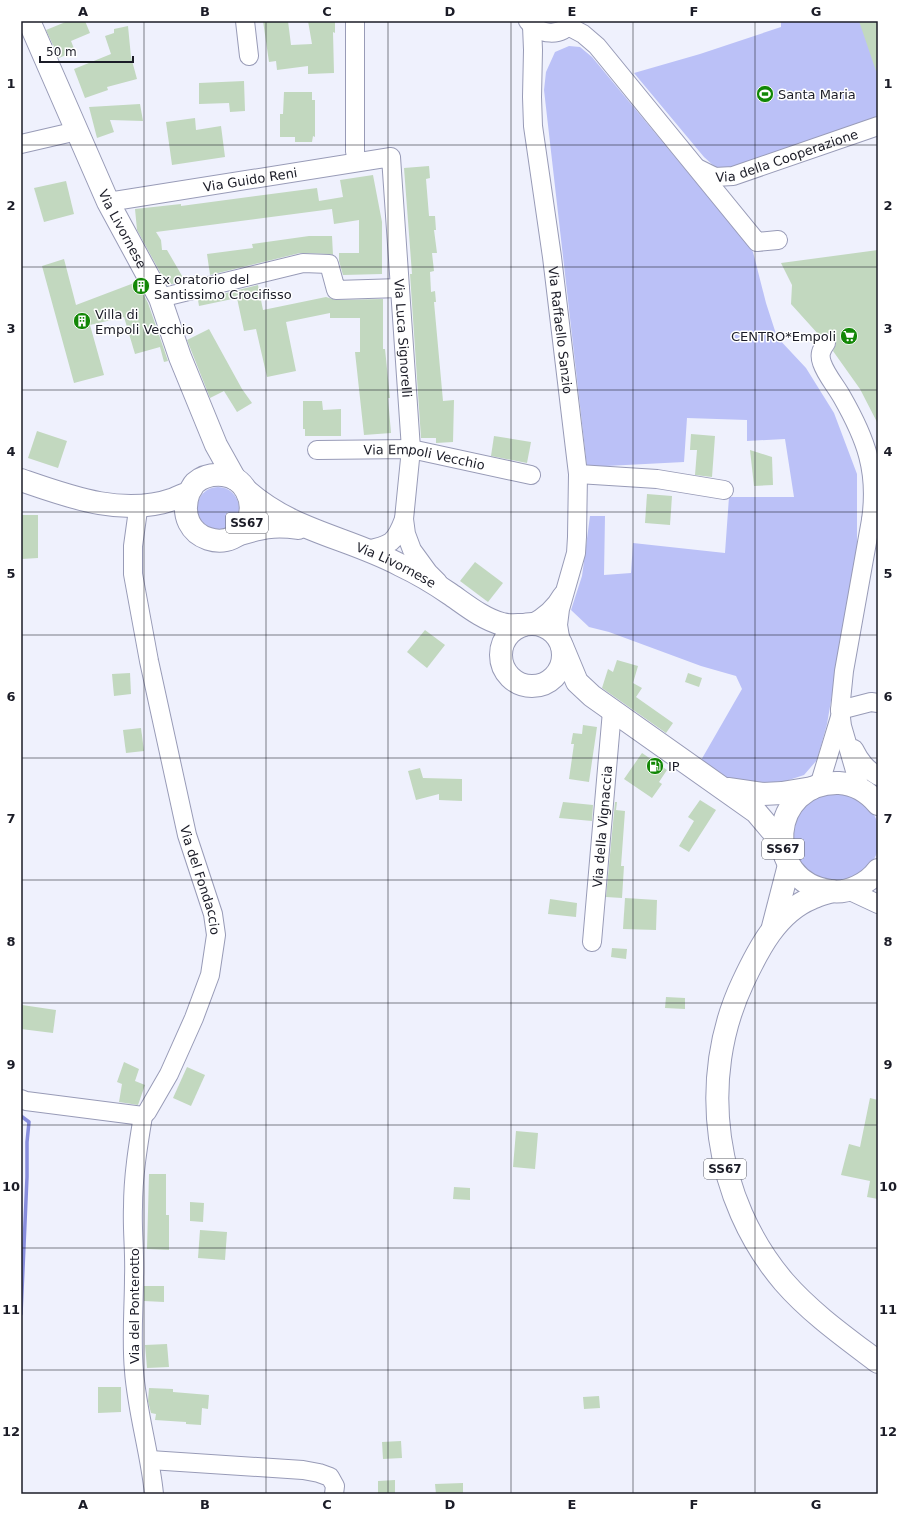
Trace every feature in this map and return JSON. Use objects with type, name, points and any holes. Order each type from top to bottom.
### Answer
[{"type":"main road","name":"Via Livornese","points":[[29,21],[108,202],[160,298],[180,357],[213,438],[250,500],[251,510],[249,520],[244,529],[227,540],[216,541],[206,539],[197,533],[190,525],[179,519],[167,515],[131,508]]},
{"type":"main road","name":"Via Livornese","points":[[131,508],[147,506],[174,499],[188,492],[195,484],[204,478],[214,475],[225,475],[241,485],[271,510],[311,530],[399,564],[448,592],[475,611],[504,625],[540,625],[548,629],[556,635],[561,644],[577,682],[592,696],[756,812],[773,832],[795,873],[807,883],[822,890],[840,891]]},
{"type":"main road","points":[[21,480],[60,494],[97,503],[131,508]]},
{"type":"main road","points":[[188,492],[185,509],[186,518],[190,525]]},
{"type":"main road","name":"Via Livornese","points":[[236,535],[271,526],[311,530]]},
{"type":"main road","name":"Via Livornese","points":[[475,611],[487,623],[495,637],[503,666],[507,674],[514,681],[531,687],[540,686],[574,689],[592,696]]},
{"type":"main road","points":[[501,657],[502,647],[506,637],[514,630],[527,625]]},
{"type":"main road","points":[[540,686],[549,682],[557,675],[563,656],[561,644]]},
{"type":"main road","name":"Via Livornese","points":[[721,787],[763,794],[782,793],[816,787],[829,783],[845,784],[872,797]]},
{"type":"main road","name":"Via Livornese","points":[[787,860],[782,845],[783,823],[787,813],[800,796],[816,787]]},
{"type":"main road","name":"SS67","points":[[773,929],[787,860]]},
{"type":"main road","name":"SS67","points":[[878,870],[862,884],[840,891],[812,897],[803,902],[790,912],[773,929],[756,956],[731,1010],[720,1056],[717,1102],[718,1123],[724,1162],[735,1201],[745,1223],[765,1257],[805,1305],[823,1321],[878,1362]]},
{"type":"street","points":[[245,21],[249,56]]},
{"type":"street","points":[[355,21],[355,152]]},
{"type":"street","name":"Via della Cooperazione","points":[[530,23],[538,30],[545,33],[565,27],[583,34],[597,46],[757,242],[778,240]]},
{"type":"street","name":"Via Raffaello Sanzio","points":[[530,23],[533,50],[533,126],[552,257],[578,474],[576,553],[560,609],[558,625],[561,644]]},
{"type":"street","name":"Via Raffaello Sanzio","points":[[532,77],[565,27]]},
{"type":"street","name":"Via della Cooperazione","points":[[696,167],[715,177],[733,176],[878,126]]},
{"type":"street","points":[[21,144],[77,132]]},
{"type":"street","name":"Via Guido Reni","points":[[108,202],[391,157]]},
{"type":"street","name":"Via Luca Signorelli","points":[[391,157],[411,449],[404,519]]},
{"type":"street","points":[[160,298],[303,263],[329,264],[336,290],[400,288]]},
{"type":"street","points":[[816,787],[841,717],[844,671],[874,514],[874,488],[868,453],[859,428],[842,395],[822,364],[820,353],[826,344]]},
{"type":"street","name":"Via Empoli Vecchio","points":[[317,450],[411,449],[531,475]]},
{"type":"street","points":[[578,474],[657,479],[724,490]]},
{"type":"street","name":"Via del Fondaccio","points":[[131,508],[133,574],[149,661],[187,836],[213,914],[216,935],[210,975],[194,1018],[169,1074],[147,1112],[142,1116]]},
{"type":"street","points":[[366,550],[381,547],[393,541],[398,535],[404,519]]},
{"type":"street","points":[[404,519],[406,534],[412,550],[428,572],[448,592]]},
{"type":"street","name":"Via Raffaello Sanzio","points":[[527,625],[546,615],[558,602],[568,583]]},
{"type":"street","points":[[841,717],[871,702],[878,703]]},
{"type":"street","name":"Via della Vignaccia","points":[[592,942],[612,710]]},
{"type":"street","points":[[841,717],[863,765],[878,776]]},
{"type":"street","points":[[841,717],[872,797]]},
{"type":"street","name":"Via Livornese","points":[[840,891],[878,904]]},
{"type":"street","points":[[21,1099],[26,1101],[142,1116]]},
{"type":"street","name":"Via del Ponterotto","points":[[142,1116],[136,1164],[133,1207],[134,1276],[132,1324],[134,1372],[150,1460],[154,1494]]},
{"type":"street","points":[[150,1460],[314,1472],[330,1477],[335,1486],[334,1494]]},
{"type":"shaded area","name":"Santa Maria","points":[[781,21],[878,21],[878,116],[729,168],[715,167],[704,157],[634,73],[700,54],[781,27]]},
{"type":"shaded area","points":[[569,46],[580,47],[592,57],[749,246],[753,252],[766,303],[777,337],[806,368],[834,413],[857,474],[857,549],[827,724],[817,760],[804,775],[786,781],[764,783],[720,776],[700,762],[742,689],[736,676],[701,666],[609,632],[589,627],[571,610],[582,576],[590,516],[605,516],[604,575],[631,573],[633,543],[725,553],[729,497],[794,497],[785,439],[747,441],[747,420],[687,418],[684,462],[587,467],[544,90],[546,72],[555,52]]},
{"type":"shaded area","points":[[214,487],[222,487],[230,490],[236,496],[239,508],[236,520],[230,526],[222,529],[214,529],[206,526],[200,520],[197,512],[197,504],[200,496],[206,490]]},
{"type":"shaded area","points":[[836,793],[853,796],[867,806],[877,820],[880,837],[877,854],[867,868],[853,878],[836,881],[819,878],[805,868],[795,854],[792,837],[795,820],[805,806],[819,796]]},
{"type":"building","points":[[68,21],[85,21],[90,33],[71,41],[75,51],[59,58],[46,30]]},
{"type":"building","points":[[263,21],[288,21],[291,45],[312,44],[308,21],[335,21],[335,33],[333,32],[334,73],[308,74],[308,66],[277,70],[276,61],[269,62]]},
{"type":"building","points":[[859,21],[876,21],[878,26],[878,71],[876,71]]},
{"type":"building","points":[[128,26],[131,57],[137,79],[107,87],[108,90],[85,98],[74,69],[111,54],[105,36],[114,33],[114,29]]},
{"type":"building","points":[[244,81],[245,111],[230,112],[229,103],[199,104],[199,83]]},
{"type":"building","points":[[284,92],[312,92],[312,100],[315,100],[315,137],[313,136],[312,142],[295,142],[295,137],[280,137],[280,114],[283,114]]},
{"type":"building","points":[[140,104],[143,121],[110,120],[114,132],[97,138],[89,107]]},
{"type":"building","points":[[195,118],[196,130],[221,126],[225,157],[172,165],[166,122]]},
{"type":"building","points":[[429,166],[430,178],[426,179],[429,216],[435,216],[436,230],[434,230],[437,253],[432,253],[434,271],[430,272],[431,292],[435,291],[436,302],[434,302],[443,401],[454,400],[453,442],[436,443],[436,438],[421,438],[410,274],[412,274],[404,168]]},
{"type":"building","points":[[373,175],[382,222],[382,274],[343,275],[339,261],[339,253],[359,253],[359,220],[334,224],[332,209],[156,232],[161,240],[162,250],[167,250],[185,281],[167,285],[137,230],[135,209],[181,204],[181,206],[317,188],[319,201],[343,197],[340,180]]},
{"type":"building","points":[[66,181],[74,214],[44,222],[34,188]]},
{"type":"building","points":[[309,236],[332,236],[333,255],[300,253],[210,275],[207,254],[253,248],[252,244]]},
{"type":"building","name":"CENTRO*Empoli","points":[[878,250],[878,424],[860,389],[833,351],[836,344],[835,338],[827,333],[819,335],[791,304],[792,285],[781,263]]},
{"type":"building","name":"Villa di Empoli Vecchio","points":[[64,259],[76,305],[134,283],[136,280],[148,303],[168,361],[164,362],[160,347],[135,354],[124,317],[90,325],[104,375],[74,383],[42,266]]},
{"type":"building","points":[[258,285],[263,310],[326,297],[336,300],[383,299],[383,349],[385,349],[390,398],[388,398],[391,433],[364,435],[355,352],[360,352],[360,318],[330,318],[330,313],[286,322],[296,371],[267,377],[256,329],[244,331],[237,298],[199,306],[198,300]]},
{"type":"building","points":[[209,329],[242,389],[252,403],[237,412],[224,391],[210,398],[187,340]]},
{"type":"building","points":[[303,401],[322,401],[323,410],[341,409],[341,436],[305,436],[305,429],[303,429]]},
{"type":"building","points":[[37,431],[67,441],[58,468],[28,458]]},
{"type":"building","points":[[691,434],[715,436],[712,477],[695,475],[697,450],[690,450]]},
{"type":"building","points":[[494,436],[531,442],[527,463],[491,456]]},
{"type":"building","points":[[750,450],[772,457],[773,485],[754,486]]},
{"type":"building","points":[[647,494],[672,496],[670,525],[645,523]]},
{"type":"building","points":[[21,515],[38,515],[38,558],[22,559]]},
{"type":"building","points":[[475,562],[503,583],[488,602],[460,581]]},
{"type":"building","points":[[425,630],[445,645],[427,668],[407,652]]},
{"type":"building","points":[[617,660],[638,666],[633,683],[642,688],[636,697],[673,723],[666,733],[602,688],[608,669],[613,672]]},
{"type":"building","points":[[130,673],[131,694],[114,696],[112,674]]},
{"type":"building","points":[[688,673],[702,678],[699,687],[685,682]]},
{"type":"building","points":[[583,725],[597,727],[589,782],[569,779],[574,744],[571,744],[573,733],[582,734]]},
{"type":"building","points":[[141,728],[144,751],[126,753],[123,730]]},
{"type":"building","points":[[642,753],[667,770],[659,782],[662,784],[652,798],[624,779]]},
{"type":"building","points":[[420,768],[423,778],[462,779],[462,801],[439,800],[439,794],[416,800],[408,771]]},
{"type":"building","points":[[700,800],[716,810],[689,852],[679,846],[694,821],[688,817]]},
{"type":"building","points":[[563,802],[593,805],[592,821],[559,818]]},
{"type":"building","points":[[615,802],[617,802],[616,810],[625,811],[621,866],[624,866],[622,898],[606,897]]},
{"type":"building","points":[[625,898],[657,900],[656,930],[623,929]]},
{"type":"building","points":[[550,899],[577,903],[576,917],[548,914]]},
{"type":"building","points":[[612,948],[627,949],[626,959],[611,957]]},
{"type":"building","points":[[666,997],[685,998],[685,1009],[665,1008]]},
{"type":"building","points":[[22,1005],[56,1010],[53,1033],[21,1029]]},
{"type":"building","points":[[124,1062],[139,1069],[135,1081],[145,1085],[138,1105],[119,1102],[122,1084],[117,1082]]},
{"type":"building","points":[[187,1067],[205,1075],[191,1106],[173,1098]]},
{"type":"building","points":[[870,1098],[878,1100],[878,1199],[867,1197],[870,1181],[841,1175],[849,1144],[860,1147]]},
{"type":"building","points":[[516,1131],[538,1133],[535,1169],[513,1167]]},
{"type":"building","points":[[149,1174],[166,1174],[166,1215],[169,1215],[169,1250],[147,1249]]},
{"type":"building","points":[[454,1187],[470,1188],[470,1200],[453,1199]]},
{"type":"building","points":[[190,1202],[204,1203],[203,1222],[190,1221]]},
{"type":"building","points":[[200,1230],[227,1232],[225,1260],[198,1258]]},
{"type":"building","points":[[144,1286],[164,1286],[164,1302],[144,1301]]},
{"type":"building","points":[[167,1344],[169,1367],[147,1368],[145,1345]]},
{"type":"building","points":[[98,1387],[121,1387],[121,1412],[98,1413]]},
{"type":"building","points":[[149,1388],[173,1389],[173,1392],[209,1395],[208,1409],[202,1408],[201,1425],[186,1424],[186,1422],[155,1420],[156,1414],[151,1413],[148,1401]]},
{"type":"building","points":[[599,1396],[600,1408],[584,1409],[583,1397]]},
{"type":"building","points":[[401,1441],[402,1458],[383,1459],[382,1442]]},
{"type":"building","points":[[395,1480],[395,1494],[378,1494],[378,1481]]},
{"type":"building","points":[[463,1483],[463,1494],[436,1494],[435,1484]]},
{"type":"waterway","points":[[21,1116],[29,1122],[21,1314]]},
{"type":"place","name":"Santa Maria","points":[[765,94]]},
{"type":"place","name":"Ex oratorio del Santissimo Crocifisso","points":[[141,286]]},
{"type":"place","name":"Villa di Empoli Vecchio","points":[[82,321]]},
{"type":"place","name":"CENTRO*Empoli","points":[[849,336]]},
{"type":"place","name":"IP","points":[[655,766]]}]
